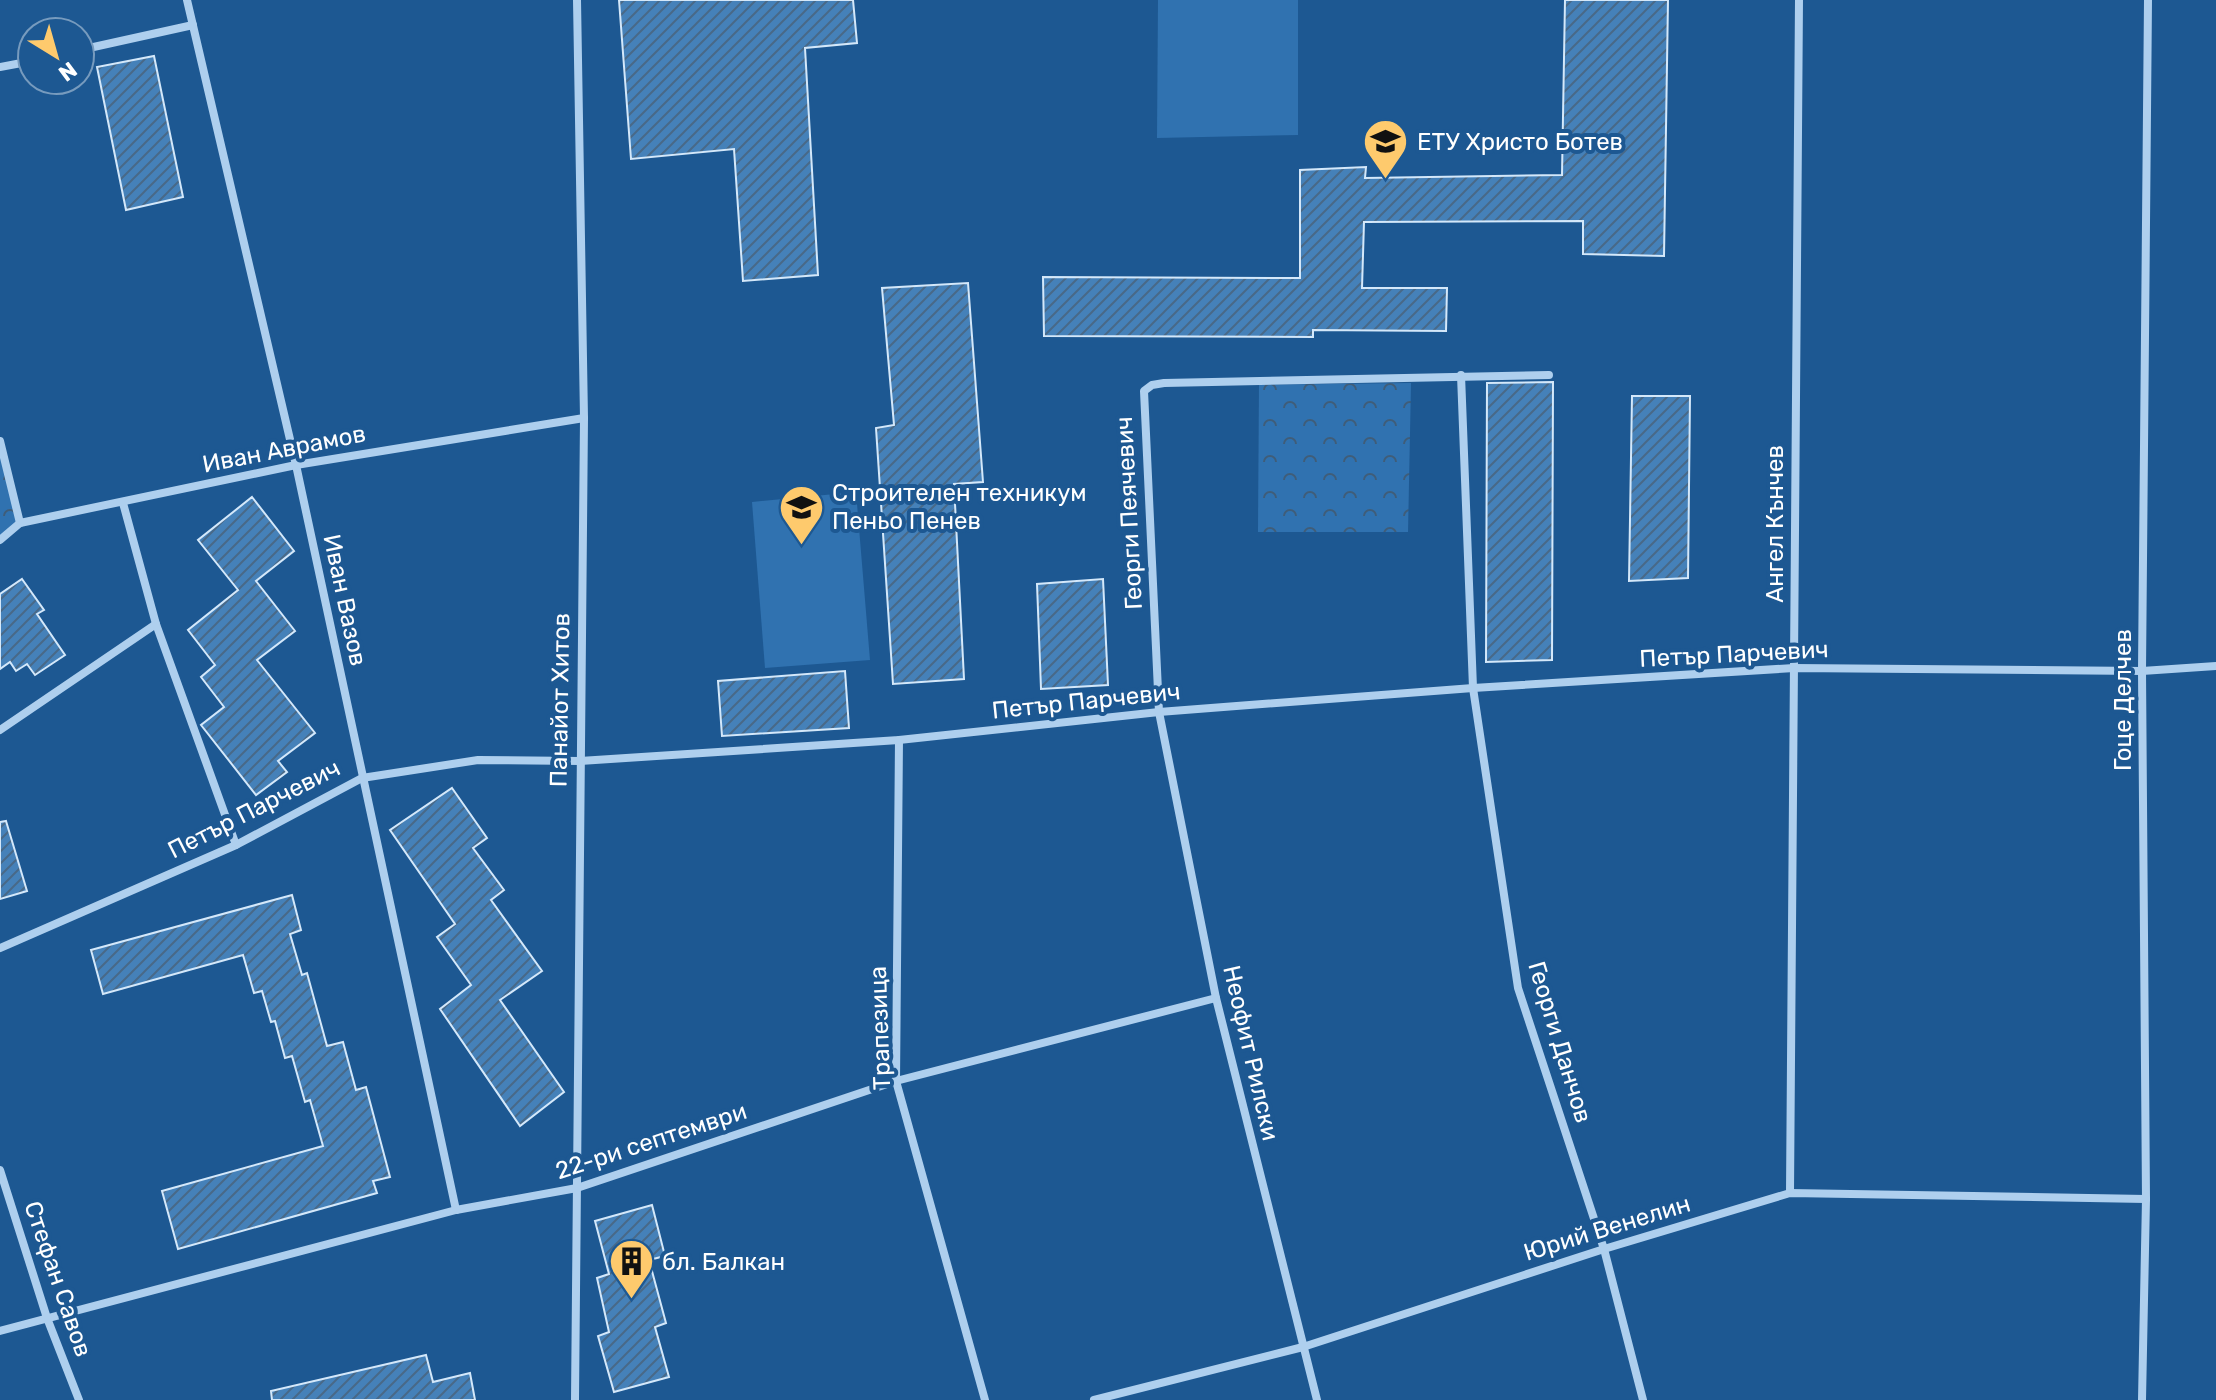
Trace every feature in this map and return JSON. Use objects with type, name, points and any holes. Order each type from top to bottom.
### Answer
[{"type":"street","name":"Иван Вазов","points":[[187,0],[296,465],[456,1210]]},
{"type":"street","name":"Панайот Хитов","points":[[575,1400],[584,418],[577,0]]},
{"type":"street","name":"Ангел Кънчев","points":[[1790,1193],[1799,0]]},
{"type":"street","name":"Гоце Делчев","points":[[2142,1400],[2146,1199],[2142,671],[2148,0]]},
{"type":"street","points":[[96,46],[193,25]]},
{"type":"street","points":[[1461,375],[1473,688]]},
{"type":"street","name":"Георги Пеячевич","points":[[1159,712],[1144,391],[1152,385],[1164,383],[1549,375]]},
{"type":"street","name":"Иван Аврамов","points":[[0,540],[20,523],[296,465],[584,418]]},
{"type":"street","points":[[0,441],[20,523]]},
{"type":"street","points":[[123,503],[156,624],[236,845]]},
{"type":"street","points":[[0,730],[156,624]]},
{"type":"street","name":"Петър Парчевич","points":[[0,948],[236,845],[362,778],[478,760],[580,761],[899,740],[1159,712],[1794,668],[2142,671],[2216,666]]},
{"type":"street","name":"Георги Данчов","points":[[1473,688],[1518,988],[1604,1249],[1643,1400]]},
{"type":"street","name":"Неофит Рилски","points":[[1159,712],[1216,998],[1317,1400]]},
{"type":"street","name":"Трапезица","points":[[899,740],[896,1081],[985,1400]]},
{"type":"street","name":"22-ри септември","points":[[0,1331],[456,1210],[577,1188],[896,1081],[1216,998]]},
{"type":"street","name":"Стефан Савов","points":[[0,1170],[47,1318],[79,1400]]},
{"type":"street","name":"Юрий Венелин","points":[[1094,1400],[1303,1347],[1604,1249],[1790,1193],[2146,1199]]},
{"type":"green space","points":[[1158,0],[1298,0],[1298,135],[1157,138]]},
{"type":"green space","points":[[1411,383],[1408,532],[1258,532],[1259,385]]},
{"type":"green space","points":[[0,441],[20,523],[0,540]]},
{"type":"green space","points":[[856,492],[870,660],[765,668],[752,502]]},
{"type":"building","points":[[619,0],[853,0],[857,43],[805,48],[818,275],[743,281],[734,149],[631,159]]},
{"type":"building","points":[[1565,0],[1668,0],[1664,256],[1583,254],[1583,221],[1364,222],[1362,288],[1447,288],[1446,331],[1313,330],[1313,337],[1044,336],[1043,277],[1300,278],[1300,170],[1366,167],[1365,178],[1562,175]]},
{"type":"building","points":[[154,56],[183,197],[126,210],[97,67]]},
{"type":"building","points":[[968,283],[983,482],[954,484],[964,679],[893,684],[876,428],[894,425],[882,288]]},
{"type":"building","points":[[1553,382],[1552,660],[1486,662],[1487,383]]},
{"type":"building","points":[[1632,396],[1690,396],[1688,578],[1629,581]]},
{"type":"building","points":[[252,497],[294,551],[256,581],[295,631],[257,660],[315,733],[278,761],[287,772],[256,795],[201,725],[224,707],[201,677],[215,665],[188,630],[238,590],[198,540]]},
{"type":"building","points":[[22,579],[44,610],[37,614],[65,655],[35,675],[27,664],[16,671],[10,662],[0,669],[0,594]]},
{"type":"building","points":[[1103,579],[1108,685],[1041,689],[1037,584]]},
{"type":"building","points":[[845,671],[849,728],[722,736],[718,681]]},
{"type":"building","points":[[452,788],[487,838],[473,848],[504,890],[491,900],[542,971],[500,1000],[564,1092],[520,1126],[440,1009],[471,985],[437,937],[455,924],[390,830]]},
{"type":"building","points":[[6,821],[27,891],[0,899],[0,822]]},
{"type":"building","points":[[292,895],[301,930],[290,934],[302,975],[307,973],[327,1046],[343,1042],[356,1090],[366,1087],[390,1177],[373,1181],[377,1193],[178,1249],[162,1191],[323,1146],[310,1100],[305,1102],[292,1056],[285,1058],[275,1021],[271,1022],[262,991],[254,993],[243,955],[103,994],[91,950]]},
{"type":"building","name":"бл. Балкан","points":[[652,1205],[665,1256],[649,1260],[666,1323],[655,1327],[669,1377],[614,1392],[598,1336],[609,1332],[597,1278],[609,1274],[595,1221]]},
{"type":"building","points":[[426,1355],[433,1382],[470,1373],[475,1400],[272,1400],[271,1391]]},
{"type":"place","name":"ЕТУ Христо Ботев","points":[[1386,181]]},
{"type":"place","name":"Строителен техникум Пеньо Пенев","points":[[801,546]]},
{"type":"place","name":"бл. Балкан","points":[[631,1301]]}]
